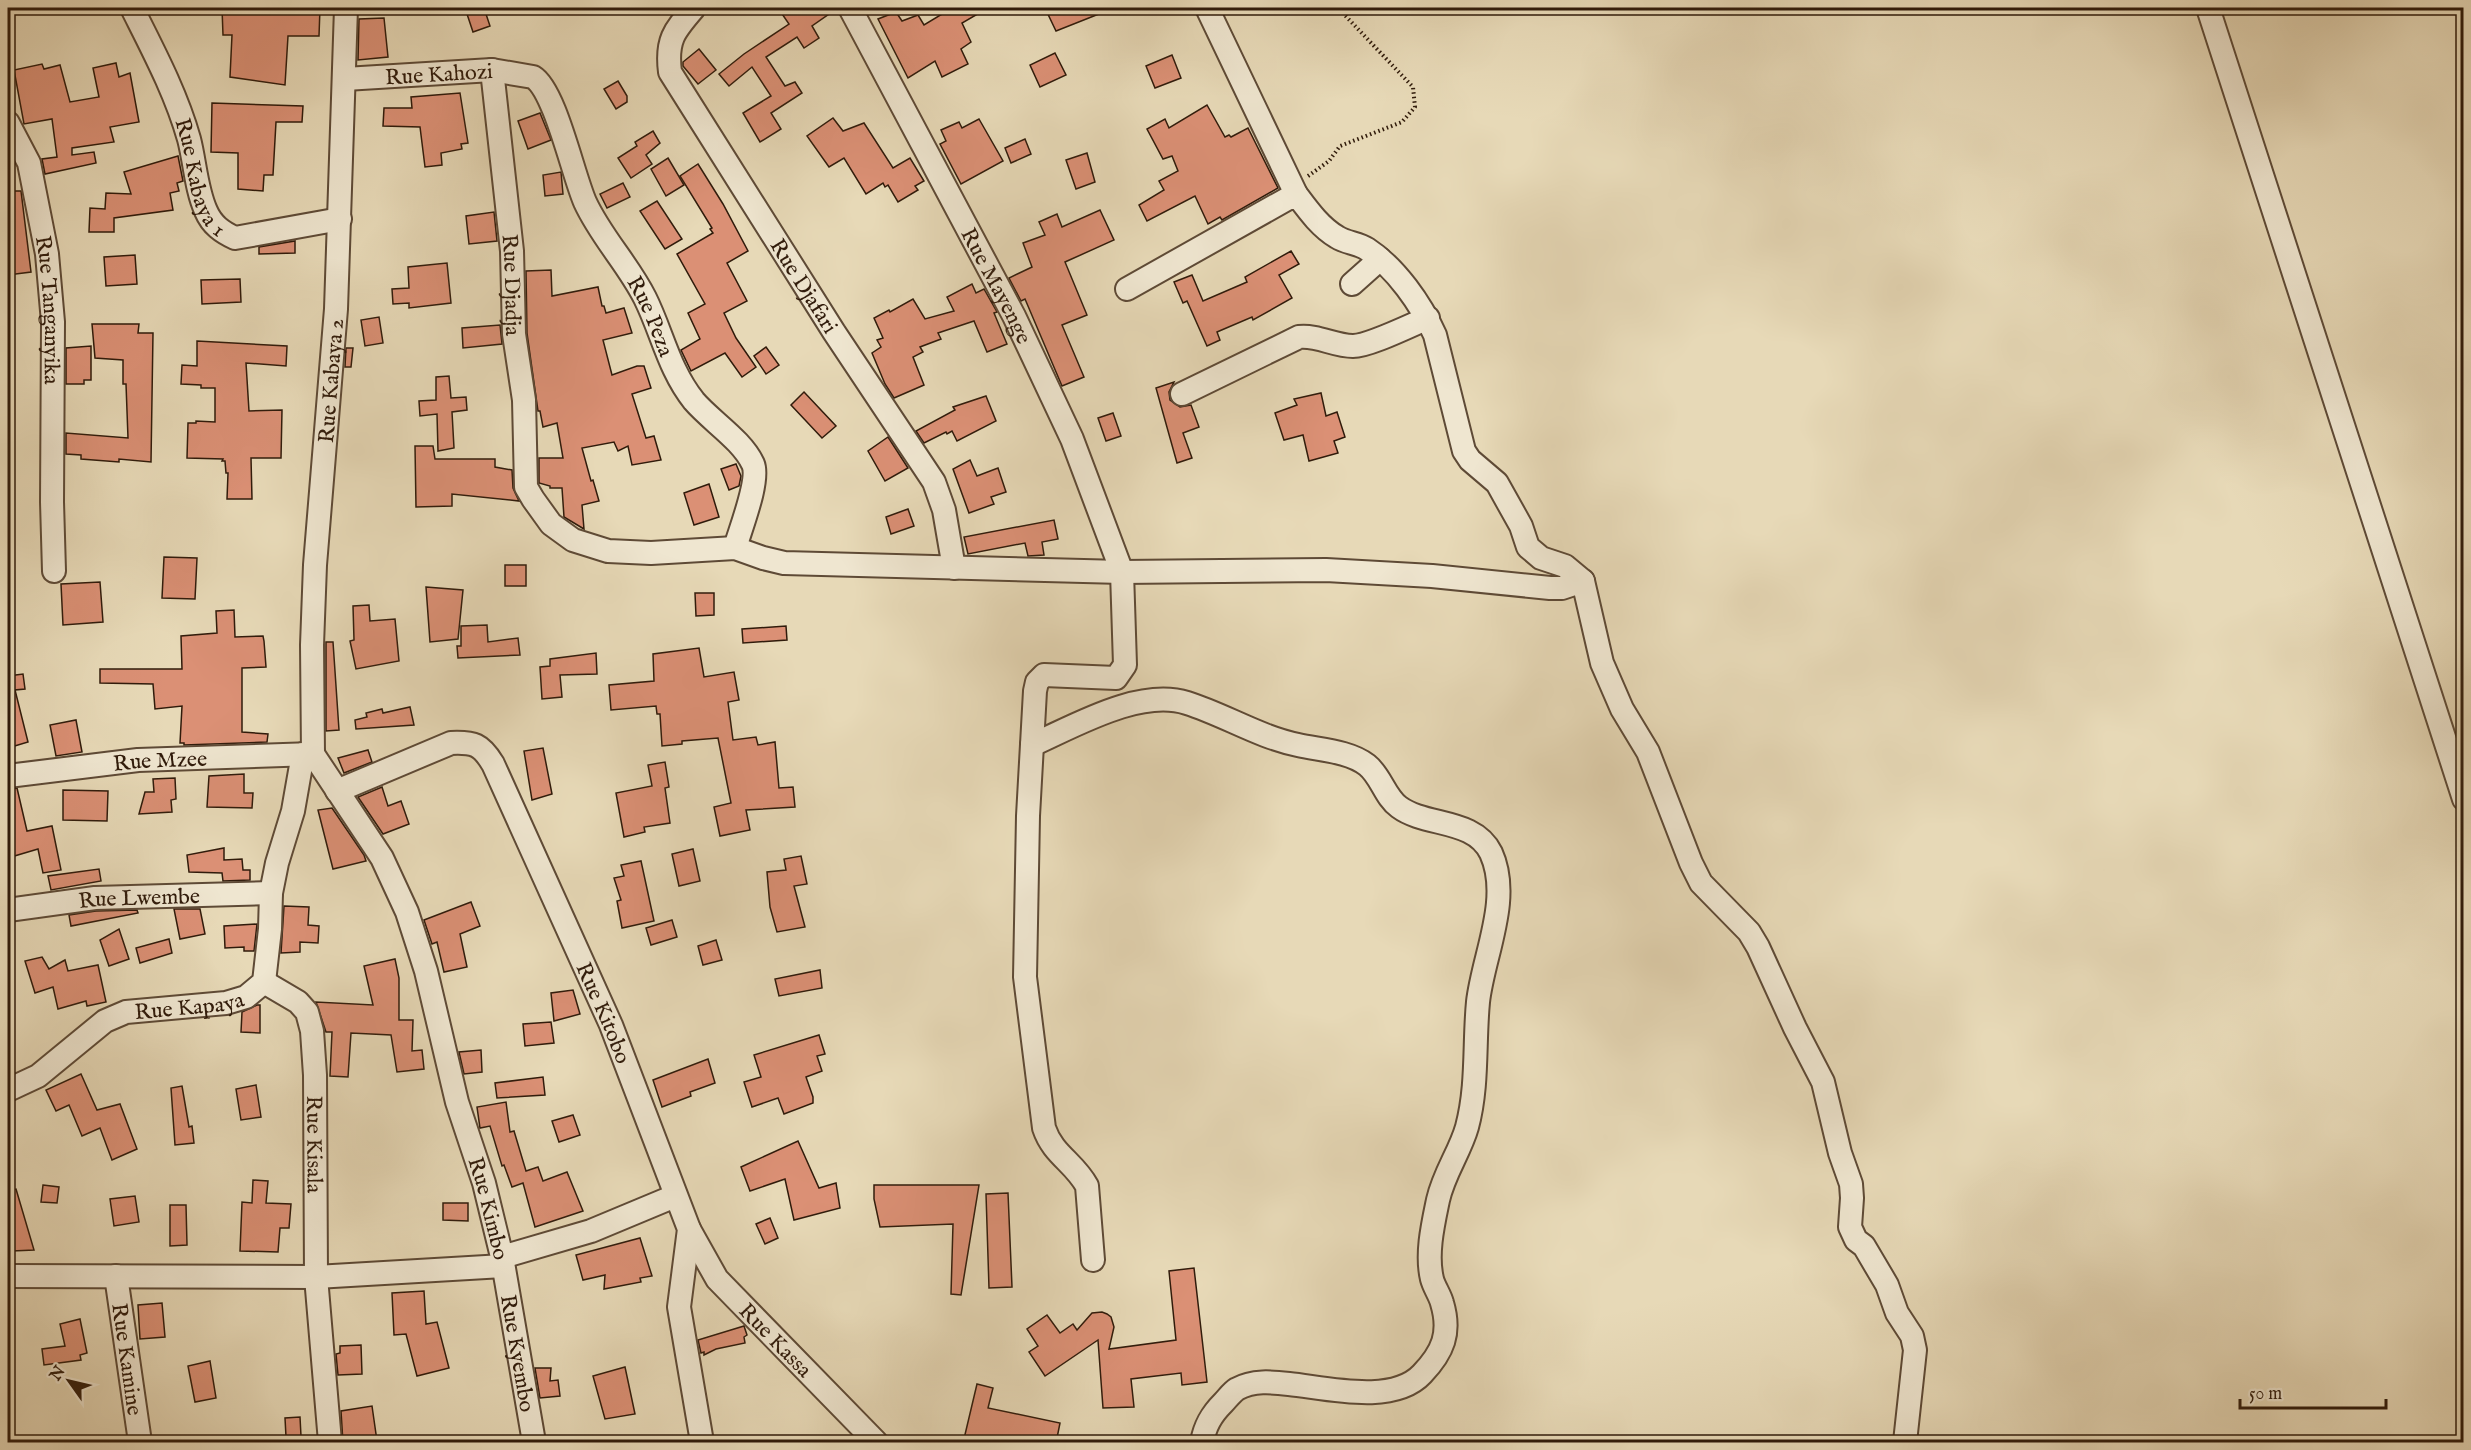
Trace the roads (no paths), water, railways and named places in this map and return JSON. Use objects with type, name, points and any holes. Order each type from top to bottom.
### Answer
[{"type":"street","name":"Rue Kabaya 1","points":[[132,8],[169,84],[189,138],[206,210],[215,225],[223,233],[235,238],[340,219]]},
{"type":"street","name":"Rue Kabaya 2","points":[[308,754],[315,565],[329,407],[340,219],[346,8]]},
{"type":"street","name":"Rue Djafari","points":[[694,8],[676,28],[668,51],[670,72],[834,332],[934,482],[944,510],[954,568]]},
{"type":"street","name":"Rue Mayenge","points":[[850,8],[1014,316],[1072,439],[1122,572],[1125,658],[1121,673],[1116,678],[1051,674],[1040,678],[1035,692],[1032,745]]},
{"type":"street","points":[[1207,8],[1296,194],[1313,217],[1338,238],[1366,248],[1380,260],[1397,276],[1428,318],[1436,335],[1464,451],[1470,460],[1497,483],[1521,526],[1528,547],[1540,558],[1565,566],[1583,581],[1602,663],[1622,709],[1648,752],[1690,863],[1701,883],[1749,932],[1823,1082],[1840,1153],[1851,1184],[1850,1227],[1852,1233],[1874,1262],[1887,1285],[1897,1313],[1912,1336],[1915,1350],[1905,1443]]},
{"type":"street","points":[[2208,8],[2463,799]]},
{"type":"street","name":"Rue Kahozi","points":[[345,79],[492,70],[533,77]]},
{"type":"street","name":"Rue Djadja","points":[[492,70],[512,251],[514,334],[524,400],[526,487],[532,499],[551,525],[573,540],[608,551],[651,553],[735,548]]},
{"type":"street","name":"Rue Peza","points":[[533,77],[549,100],[583,199],[598,229],[634,278],[646,301],[664,351],[693,400],[736,443],[753,464],[755,477],[735,548]]},
{"type":"street","name":"Rue Tanganyika","points":[[8,123],[30,163],[47,254],[53,321],[54,571]]},
{"type":"street","points":[[1127,289],[1296,194]]},
{"type":"street","points":[[1352,284],[1380,260]]},
{"type":"street","points":[[1182,394],[1299,338],[1311,336],[1340,345],[1356,346],[1428,318]]},
{"type":"street","points":[[735,548],[763,558],[784,562],[1122,572],[1326,570],[1432,576],[1550,588],[1562,588],[1583,581]]},
{"type":"street","points":[[1093,1260],[1087,1186],[1082,1176],[1049,1144],[1044,1128],[1025,977],[1032,745],[1096,717],[1147,700],[1169,699],[1189,703],[1280,741],[1346,754],[1369,766],[1397,806],[1416,816],[1445,822],[1474,834],[1490,851],[1496,873],[1495,925],[1481,981],[1477,1051],[1467,1128],[1442,1181],[1430,1251],[1432,1278],[1442,1302],[1447,1329],[1438,1356],[1419,1377],[1400,1388],[1378,1393],[1263,1381],[1237,1389],[1206,1424],[1202,1443]]},
{"type":"street","name":"Rue Kitobo","points":[[337,790],[451,743],[468,742],[484,749],[507,792],[581,955],[689,1228]]},
{"type":"street","name":"Rue Mzee","points":[[8,776],[138,760],[308,754]]},
{"type":"street","name":"Rue Kimbo","points":[[8,1276],[316,1277],[503,1261],[484,1183],[457,1102],[426,971],[407,912],[382,858],[337,790],[308,754]]},
{"type":"street","name":"Rue Kapaya","points":[[8,1090],[38,1076],[105,1021],[116,1016],[126,1012],[226,1004],[246,997],[264,982],[271,892],[277,862],[308,754]]},
{"type":"street","name":"Rue Lwembe","points":[[8,910],[94,898],[271,892]]},
{"type":"street","name":"Rue Kisala","points":[[264,982],[298,1002],[307,1012],[312,1031],[315,1075],[316,1277],[330,1443]]},
{"type":"street","points":[[503,1261],[591,1231],[675,1196]]},
{"type":"street","points":[[689,1228],[679,1307],[702,1443]]},
{"type":"street","name":"Rue Kassa","points":[[689,1228],[717,1279],[876,1443]]},
{"type":"street","name":"Rue Kyembo","points":[[503,1261],[534,1443]]},
{"type":"street","name":"Rue Kamine","points":[[116,1276],[140,1443]]}]
